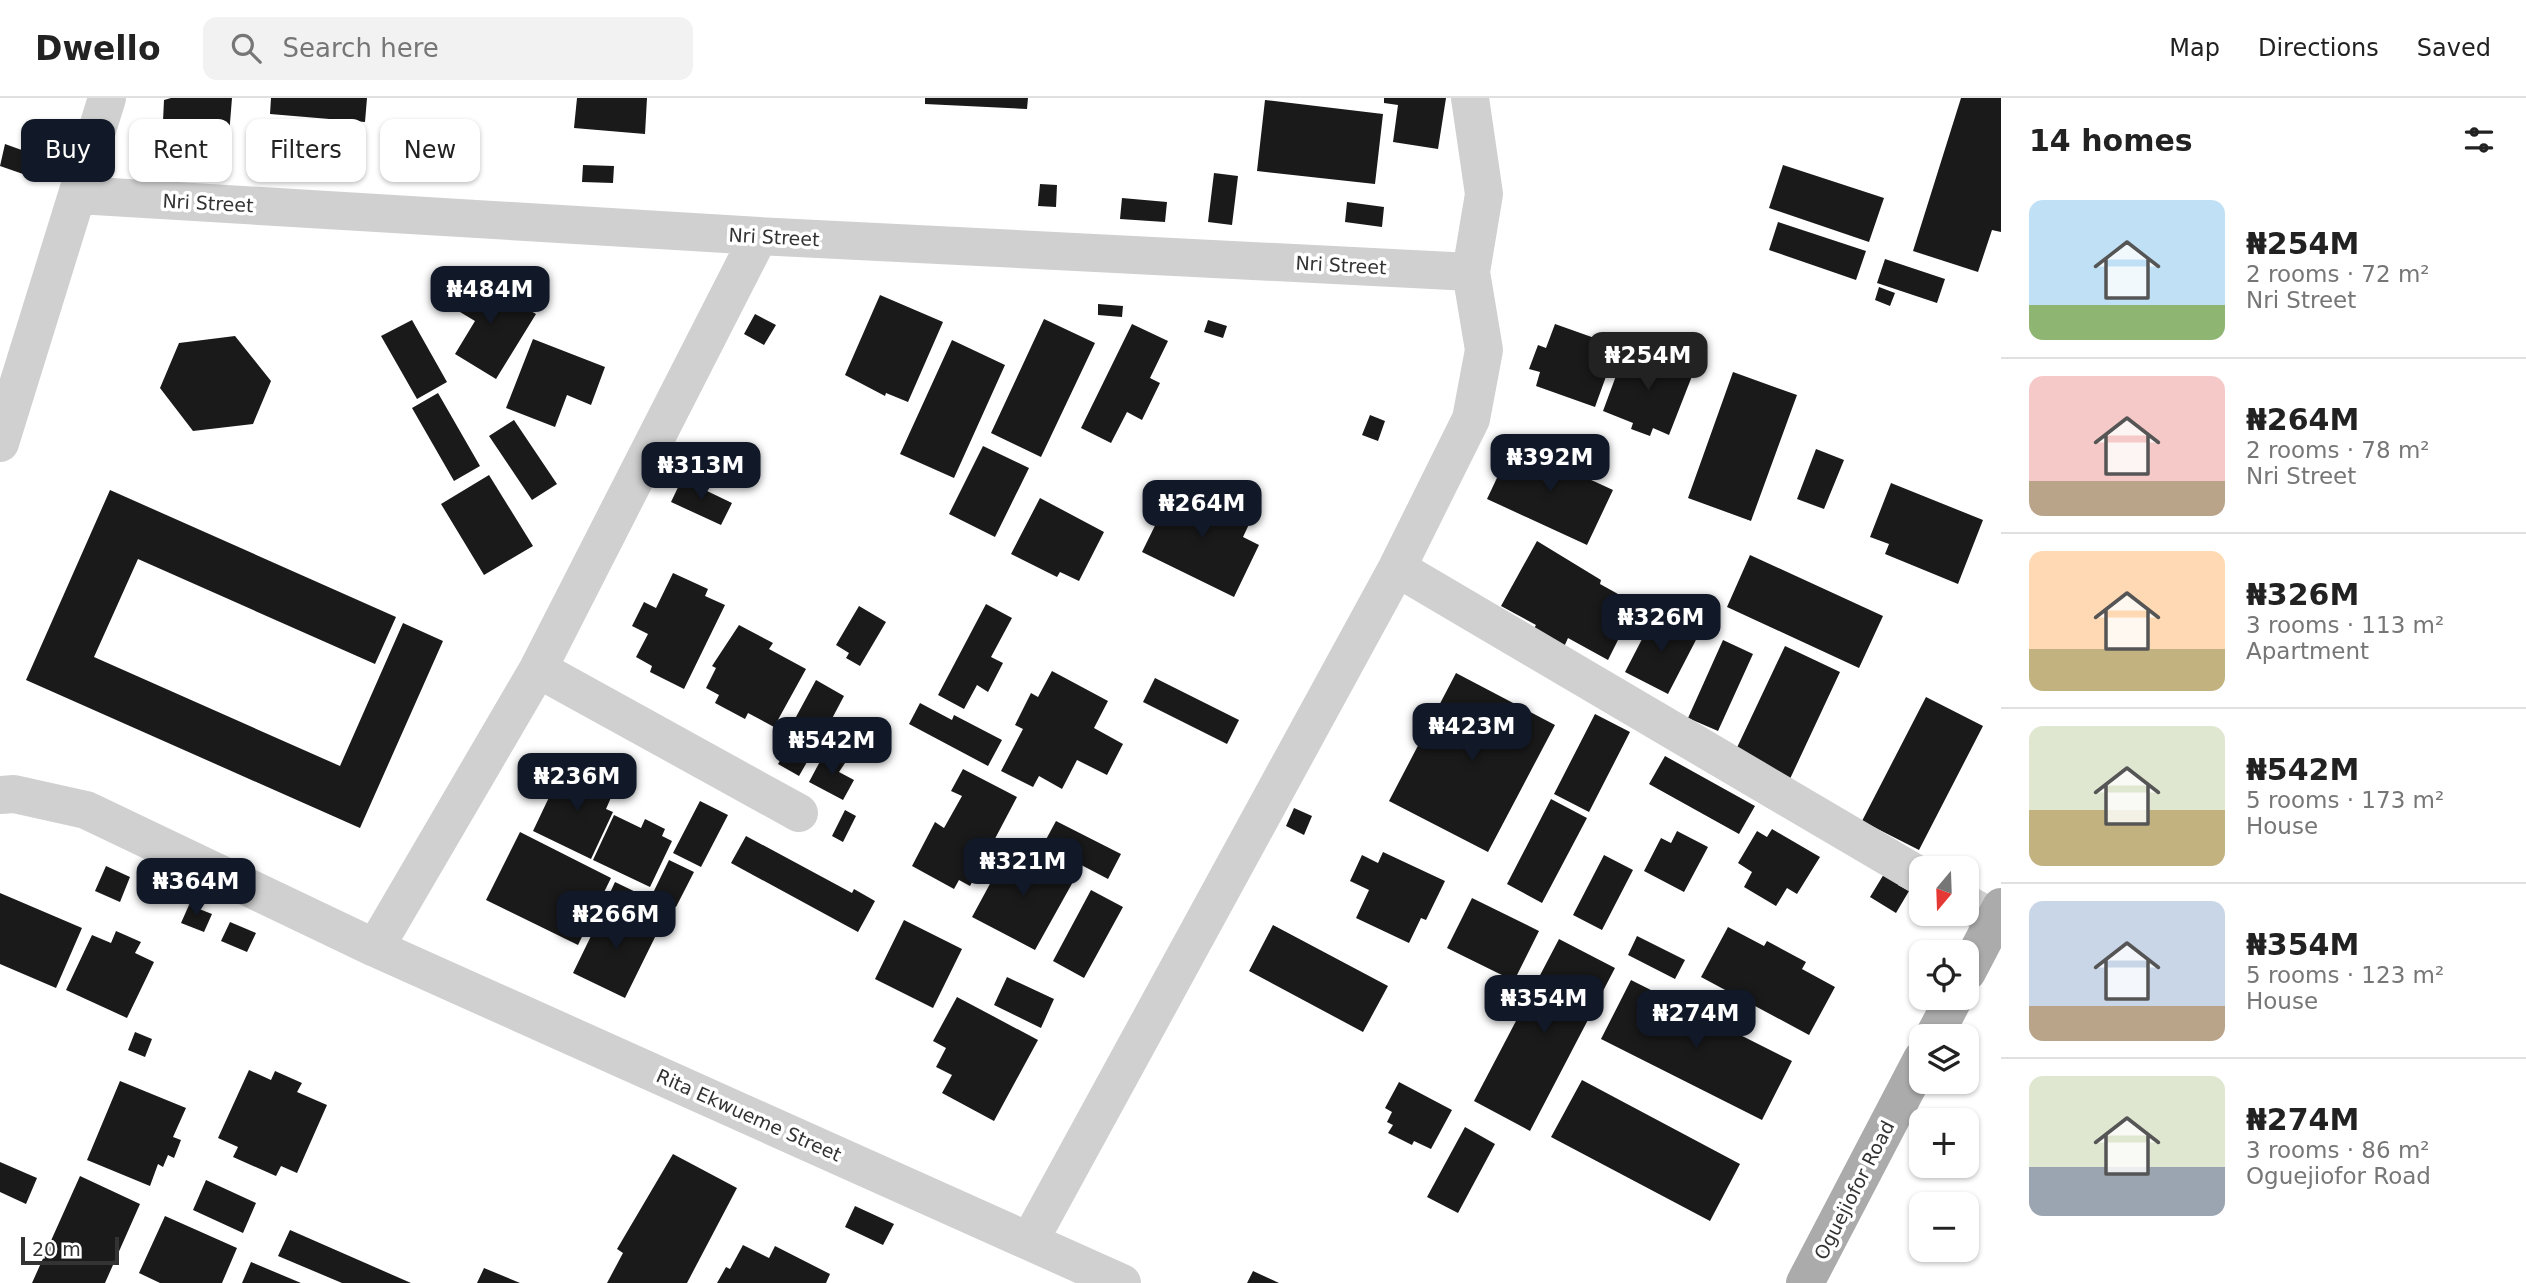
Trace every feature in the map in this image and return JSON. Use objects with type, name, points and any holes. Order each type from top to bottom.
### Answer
[{"type":"main road","points":[[1979,942],[1991,912]]},
{"type":"main road","name":"Oguejiofor Road","points":[[1805,1283],[1909,1084]]},
{"type":"street","points":[[0,443],[107,98]]},
{"type":"street","points":[[1030,1240],[1396,568],[1471,419],[1484,350],[1471,271],[1484,194],[1470,98]]},
{"type":"street","name":"Nri Street","points":[[78,195],[759,236],[1471,271]]},
{"type":"street","points":[[375,948],[538,668],[759,236]]},
{"type":"street","points":[[1396,568],[1909,869]]},
{"type":"street","points":[[538,668],[799,813]]},
{"type":"street","name":"Rita Ekwueme Street","points":[[0,795],[14,794],[86,810],[375,948],[1122,1283]]},
{"type":"building","points":[[232,98],[230,119],[163,119],[164,100]]},
{"type":"building","points":[[271,98],[367,98],[365,119],[270,114]]},
{"type":"building","points":[[577,98],[647,98],[645,134],[574,128]]},
{"type":"building","points":[[925,98],[1028,98],[1027,109],[925,104]]},
{"type":"building","points":[[1384,98],[1446,98],[1438,149],[1393,142],[1398,105],[1384,103]]},
{"type":"building","points":[[1961,98],[2001,98],[2001,232],[1992,230],[1978,272],[1913,251]]},
{"type":"building","points":[[1265,100],[1383,114],[1375,184],[1257,171]]},
{"type":"building","points":[[5,144],[21,150],[21,173],[0,166]]},
{"type":"building","points":[[583,165],[614,166],[613,183],[582,182]]},
{"type":"building","points":[[1783,165],[1884,198],[1869,242],[1769,208]]},
{"type":"building","points":[[1214,173],[1238,176],[1232,225],[1208,222]]},
{"type":"building","points":[[1040,184],[1057,185],[1056,207],[1038,206]]},
{"type":"building","points":[[1122,198],[1167,202],[1165,222],[1120,219]]},
{"type":"building","points":[[1347,202],[1384,207],[1382,227],[1345,222]]},
{"type":"building","points":[[1778,222],[1866,251],[1856,280],[1769,250]]},
{"type":"building","points":[[1885,259],[1945,279],[1937,303],[1877,283]]},
{"type":"building","points":[[469,274],[536,314],[496,379],[455,354],[475,321],[450,306]]},
{"type":"building","points":[[1879,287],[1895,293],[1890,306],[1875,300]]},
{"type":"building","points":[[880,295],[943,322],[908,402],[886,393],[885,396],[845,375]]},
{"type":"building","points":[[1098,304],[1123,306],[1122,317],[1098,315]]},
{"type":"building","points":[[755,314],[776,325],[764,345],[744,334]]},
{"type":"building","points":[[1044,319],[1095,343],[1041,457],[991,433]]},
{"type":"building","points":[[412,320],[447,382],[417,399],[381,336]]},
{"type":"building","points":[[1208,320],[1227,326],[1223,338],[1204,332]]},
{"type":"building","points":[[1132,324],[1168,341],[1150,378],[1160,383],[1142,420],[1127,412],[1111,443],[1081,428]]},
{"type":"building","points":[[1555,324],[1617,346],[1595,407],[1536,386],[1540,372],[1529,369],[1538,345],[1546,348]]},
{"type":"building","points":[[235,336],[271,381],[253,424],[193,431],[160,388],[179,343]]},
{"type":"building","points":[[533,339],[605,367],[591,405],[567,395],[555,427],[506,408]]},
{"type":"building","points":[[952,340],[1005,365],[954,478],[900,454]]},
{"type":"building","points":[[1627,346],[1694,371],[1669,435],[1653,428],[1650,436],[1631,429],[1633,423],[1603,411]]},
{"type":"building","points":[[1733,372],[1797,395],[1751,521],[1688,498]]},
{"type":"building","points":[[438,393],[480,466],[454,481],[412,408]]},
{"type":"building","points":[[1370,415],[1385,421],[1378,441],[1362,435]]},
{"type":"building","points":[[514,420],[557,484],[532,500],[489,436]]},
{"type":"building","points":[[1513,444],[1613,490],[1587,545],[1487,499]]},
{"type":"building","points":[[983,446],[1029,468],[995,537],[949,514]]},
{"type":"building","points":[[1816,449],[1844,460],[1824,509],[1797,499]]},
{"type":"building","points":[[489,475],[533,546],[484,575],[441,504]]},
{"type":"building","points":[[682,479],[732,503],[721,525],[671,502]]},
{"type":"building","points":[[1176,483],[1251,520],[1243,537],[1259,545],[1234,597],[1142,552]]},
{"type":"building","points":[[1891,483],[1983,520],[1958,584],[1885,554],[1889,544],[1870,537]]},
{"type":"building","points":[[110,490],[396,617],[375,664],[138,559],[94,657],[340,766],[403,623],[443,641],[360,828],[26,680]]},
{"type":"building","points":[[1040,498],[1104,532],[1079,581],[1060,572],[1057,577],[1011,554]]},
{"type":"building","points":[[1537,541],[1601,580],[1600,584],[1636,604],[1608,660],[1568,638],[1564,647],[1533,630],[1536,625],[1501,606]]},
{"type":"building","points":[[1750,555],[1883,616],[1859,668],[1727,607]]},
{"type":"building","points":[[673,573],[708,589],[705,596],[725,605],[684,689],[650,672],[652,666],[636,657],[648,634],[632,626],[644,602],[656,608]]},
{"type":"building","points":[[986,604],[1012,618],[991,657],[1003,663],[988,692],[977,685],[964,709],[938,695]]},
{"type":"building","points":[[859,606],[886,622],[860,666],[846,658],[849,653],[836,645]]},
{"type":"building","points":[[1655,614],[1698,636],[1668,694],[1625,672]]},
{"type":"building","points":[[739,625],[773,643],[769,649],[806,669],[774,727],[748,713],[745,719],[715,703],[719,695],[706,688],[716,668],[712,666]]},
{"type":"building","points":[[1723,640],[1753,654],[1718,731],[1688,718]]},
{"type":"building","points":[[1785,646],[1840,672],[1789,781],[1733,756]]},
{"type":"building","points":[[1052,671],[1108,701],[1094,728],[1123,744],[1107,775],[1077,760],[1062,789],[1039,776],[1033,787],[1001,771],[1023,729],[1015,725],[1031,693],[1038,697]]},
{"type":"building","points":[[1456,673],[1555,725],[1488,852],[1389,801]]},
{"type":"building","points":[[1155,678],[1239,720],[1227,744],[1143,702]]},
{"type":"building","points":[[816,680],[844,696],[819,743],[790,728]]},
{"type":"building","points":[[1926,697],[1983,726],[1919,850],[1862,821]]},
{"type":"building","points":[[920,703],[952,720],[954,715],[1002,740],[988,766],[909,724]]},
{"type":"building","points":[[1595,714],[1630,732],[1589,812],[1554,794]]},
{"type":"building","points":[[786,750],[807,762],[799,776],[778,764]]},
{"type":"building","points":[[825,752],[845,763],[839,772],[854,780],[843,800],[809,782]]},
{"type":"building","points":[[1665,756],[1755,806],[1739,834],[1649,784]]},
{"type":"building","points":[[963,769],[1017,797],[970,886],[959,880],[954,889],[912,866],[935,822],[944,828],[962,796],[951,791]]},
{"type":"building","points":[[562,770],[588,783],[592,775],[616,786],[606,809],[613,812],[591,859],[533,831]]},
{"type":"building","points":[[1551,799],[1587,818],[1542,903],[1507,884]]},
{"type":"building","points":[[700,801],[728,815],[701,867],[673,853]]},
{"type":"building","points":[[1294,808],[1312,816],[1304,835],[1286,826]]},
{"type":"building","points":[[845,810],[856,816],[843,842],[832,836]]},
{"type":"building","points":[[614,815],[641,828],[645,819],[665,829],[662,836],[672,841],[650,887],[593,860]]},
{"type":"building","points":[[1056,821],[1121,854],[1108,879],[1043,845]]},
{"type":"building","points":[[1772,829],[1820,857],[1797,894],[1787,888],[1776,906],[1744,887],[1752,872],[1738,863],[1757,831],[1767,837]]},
{"type":"building","points":[[1677,831],[1708,847],[1684,892],[1644,871],[1661,838],[1671,843]]},
{"type":"building","points":[[520,832],[611,878],[578,945],[486,900]]},
{"type":"building","points":[[746,836],[852,893],[854,889],[875,901],[858,932],[731,863]]},
{"type":"building","points":[[1011,845],[1074,880],[1035,950],[972,917]]},
{"type":"building","points":[[1383,852],[1445,881],[1426,920],[1421,918],[1409,943],[1356,918],[1369,890],[1350,881],[1362,855],[1378,863]]},
{"type":"building","points":[[1604,855],[1633,870],[1602,930],[1573,915]]},
{"type":"building","points":[[669,860],[694,872],[676,907],[652,895]]},
{"type":"building","points":[[106,866],[130,877],[120,902],[95,891]]},
{"type":"building","points":[[1887,869],[1902,878],[1898,885],[1909,891],[1896,913],[1870,897]]},
{"type":"building","points":[[615,882],[646,897],[639,910],[609,895]]},
{"type":"building","points":[[1091,890],[1123,907],[1084,978],[1053,961]]},
{"type":"building","points":[[0,893],[82,928],[56,988],[0,964]]},
{"type":"building","points":[[1472,898],[1539,931],[1514,981],[1447,948]]},
{"type":"building","points":[[607,903],[659,929],[625,998],[573,973]]},
{"type":"building","points":[[189,905],[212,914],[204,932],[181,923]]},
{"type":"building","points":[[904,920],[962,949],[933,1008],[875,979]]},
{"type":"building","points":[[230,922],[256,933],[247,952],[221,941]]},
{"type":"building","points":[[1273,925],[1388,986],[1363,1032],[1249,971]]},
{"type":"building","points":[[1728,927],[1764,946],[1767,941],[1806,962],[1802,969],[1835,987],[1809,1035],[1701,977]]},
{"type":"building","points":[[116,931],[141,942],[135,953],[154,962],[127,1018],[66,990],[92,935],[111,943]]},
{"type":"building","points":[[1637,936],[1685,960],[1675,979],[1628,955]]},
{"type":"building","points":[[1559,939],[1615,968],[1530,1131],[1474,1101]]},
{"type":"building","points":[[1007,977],[1054,999],[1041,1028],[994,1005]]},
{"type":"building","points":[[1631,980],[1792,1061],[1762,1120],[1601,1039]]},
{"type":"building","points":[[957,997],[1038,1040],[994,1121],[942,1093],[952,1075],[936,1067],[946,1048],[933,1041]]},
{"type":"building","points":[[135,1032],[152,1039],[145,1057],[128,1050]]},
{"type":"building","points":[[249,1070],[271,1080],[275,1071],[302,1083],[297,1092],[327,1105],[297,1173],[281,1166],[276,1176],[233,1157],[238,1147],[218,1138]]},
{"type":"building","points":[[1582,1080],[1740,1164],[1710,1221],[1551,1137]]},
{"type":"building","points":[[120,1081],[186,1108],[173,1137],[181,1140],[174,1158],[168,1155],[163,1167],[158,1164],[150,1186],[87,1160]]},
{"type":"building","points":[[1399,1082],[1452,1110],[1431,1149],[1414,1141],[1412,1145],[1388,1133],[1393,1125],[1387,1122],[1392,1112],[1385,1108]]},
{"type":"building","points":[[1465,1127],[1495,1144],[1458,1213],[1427,1197]]},
{"type":"building","points":[[673,1154],[737,1188],[687,1283],[607,1283],[623,1253],[617,1249]]},
{"type":"building","points":[[0,1162],[37,1178],[26,1204],[0,1192]]},
{"type":"building","points":[[80,1176],[140,1204],[105,1283],[32,1283]]},
{"type":"building","points":[[206,1180],[256,1203],[243,1233],[193,1210]]},
{"type":"building","points":[[855,1206],[894,1224],[883,1245],[845,1227]]},
{"type":"building","points":[[165,1216],[237,1248],[222,1283],[160,1283],[139,1273]]},
{"type":"building","points":[[290,1230],[411,1283],[342,1283],[278,1256]]},
{"type":"building","points":[[743,1245],[769,1258],[775,1246],[830,1274],[826,1283],[717,1283],[726,1267],[730,1269]]},
{"type":"building","points":[[251,1262],[301,1283],[242,1283]]},
{"type":"building","points":[[484,1268],[520,1283],[477,1283]]},
{"type":"building","points":[[1253,1271],[1279,1283],[1247,1283]]}]
